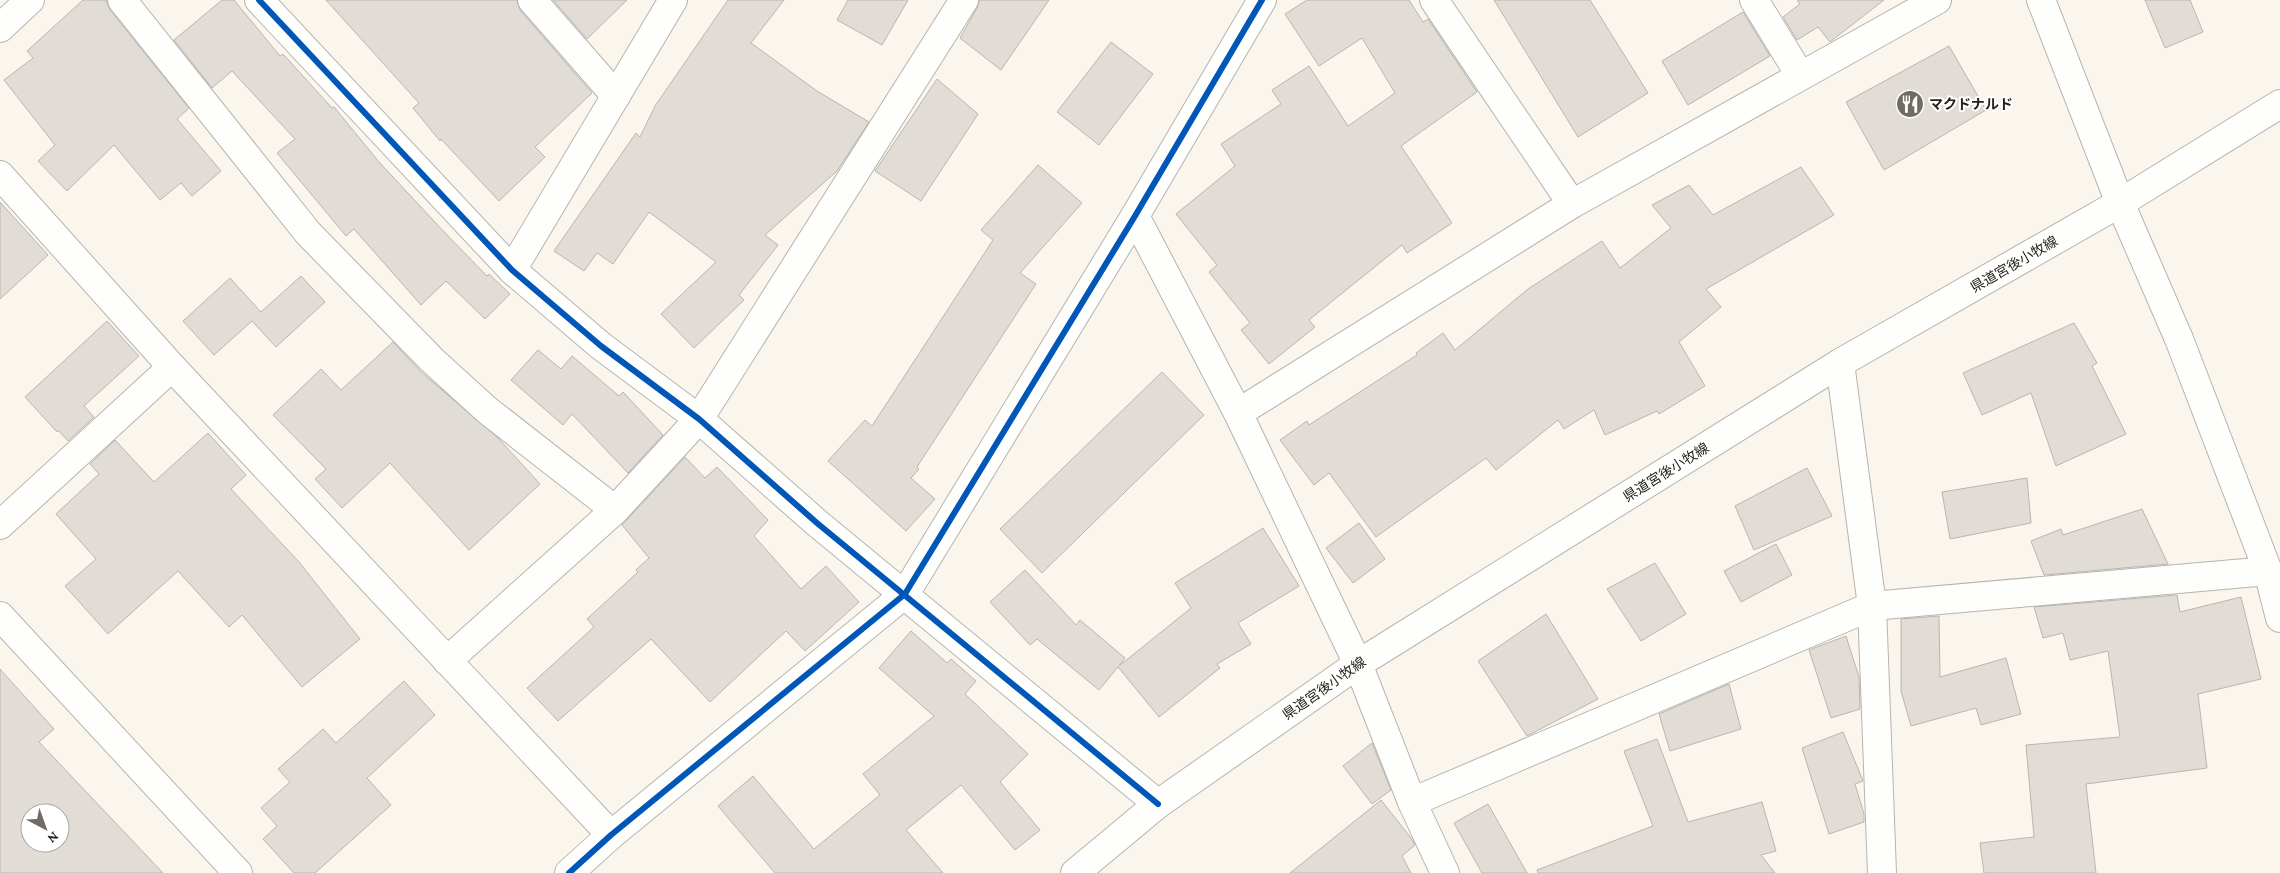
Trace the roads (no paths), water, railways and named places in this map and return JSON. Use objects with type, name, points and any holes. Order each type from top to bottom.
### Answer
[{"type":"street","points":[[0,28],[30,0]]},
{"type":"street","points":[[122,0],[308,233],[432,360],[487,410],[615,510]]},
{"type":"street","points":[[259,0],[512,270],[601,346],[699,419],[817,523],[1158,804]]},
{"type":"street","points":[[532,0],[616,96]]},
{"type":"street","points":[[512,270],[673,0]]},
{"type":"street","points":[[448,661],[615,510],[699,419],[964,0]]},
{"type":"street","points":[[569,873],[611,835],[905,594],[1136,216],[1262,0]]},
{"type":"street","points":[[1434,0],[1572,204]]},
{"type":"street","points":[[1754,0],[1800,76]]},
{"type":"street","points":[[1238,413],[1572,204],[1937,0]]},
{"type":"street","points":[[2041,0],[2120,203],[2179,339],[2268,571],[2280,618]]},
{"type":"street","name":"県道宮後小牧線","points":[[1075,873],[1158,804],[1358,664],[1840,363],[2120,203],[2280,104]]},
{"type":"street","points":[[0,175],[172,368],[611,835]]},
{"type":"street","points":[[1136,216],[1238,413],[1358,664],[1412,802],[1445,873]]},
{"type":"street","points":[[1840,363],[1872,606],[1882,873]]},
{"type":"street","points":[[0,525],[172,368]]},
{"type":"street","points":[[1412,802],[1872,606],[2268,571]]},
{"type":"street","points":[[0,616],[238,873]]},
{"type":"place","name":"マクドナルド","points":[[1910,104]]}]
